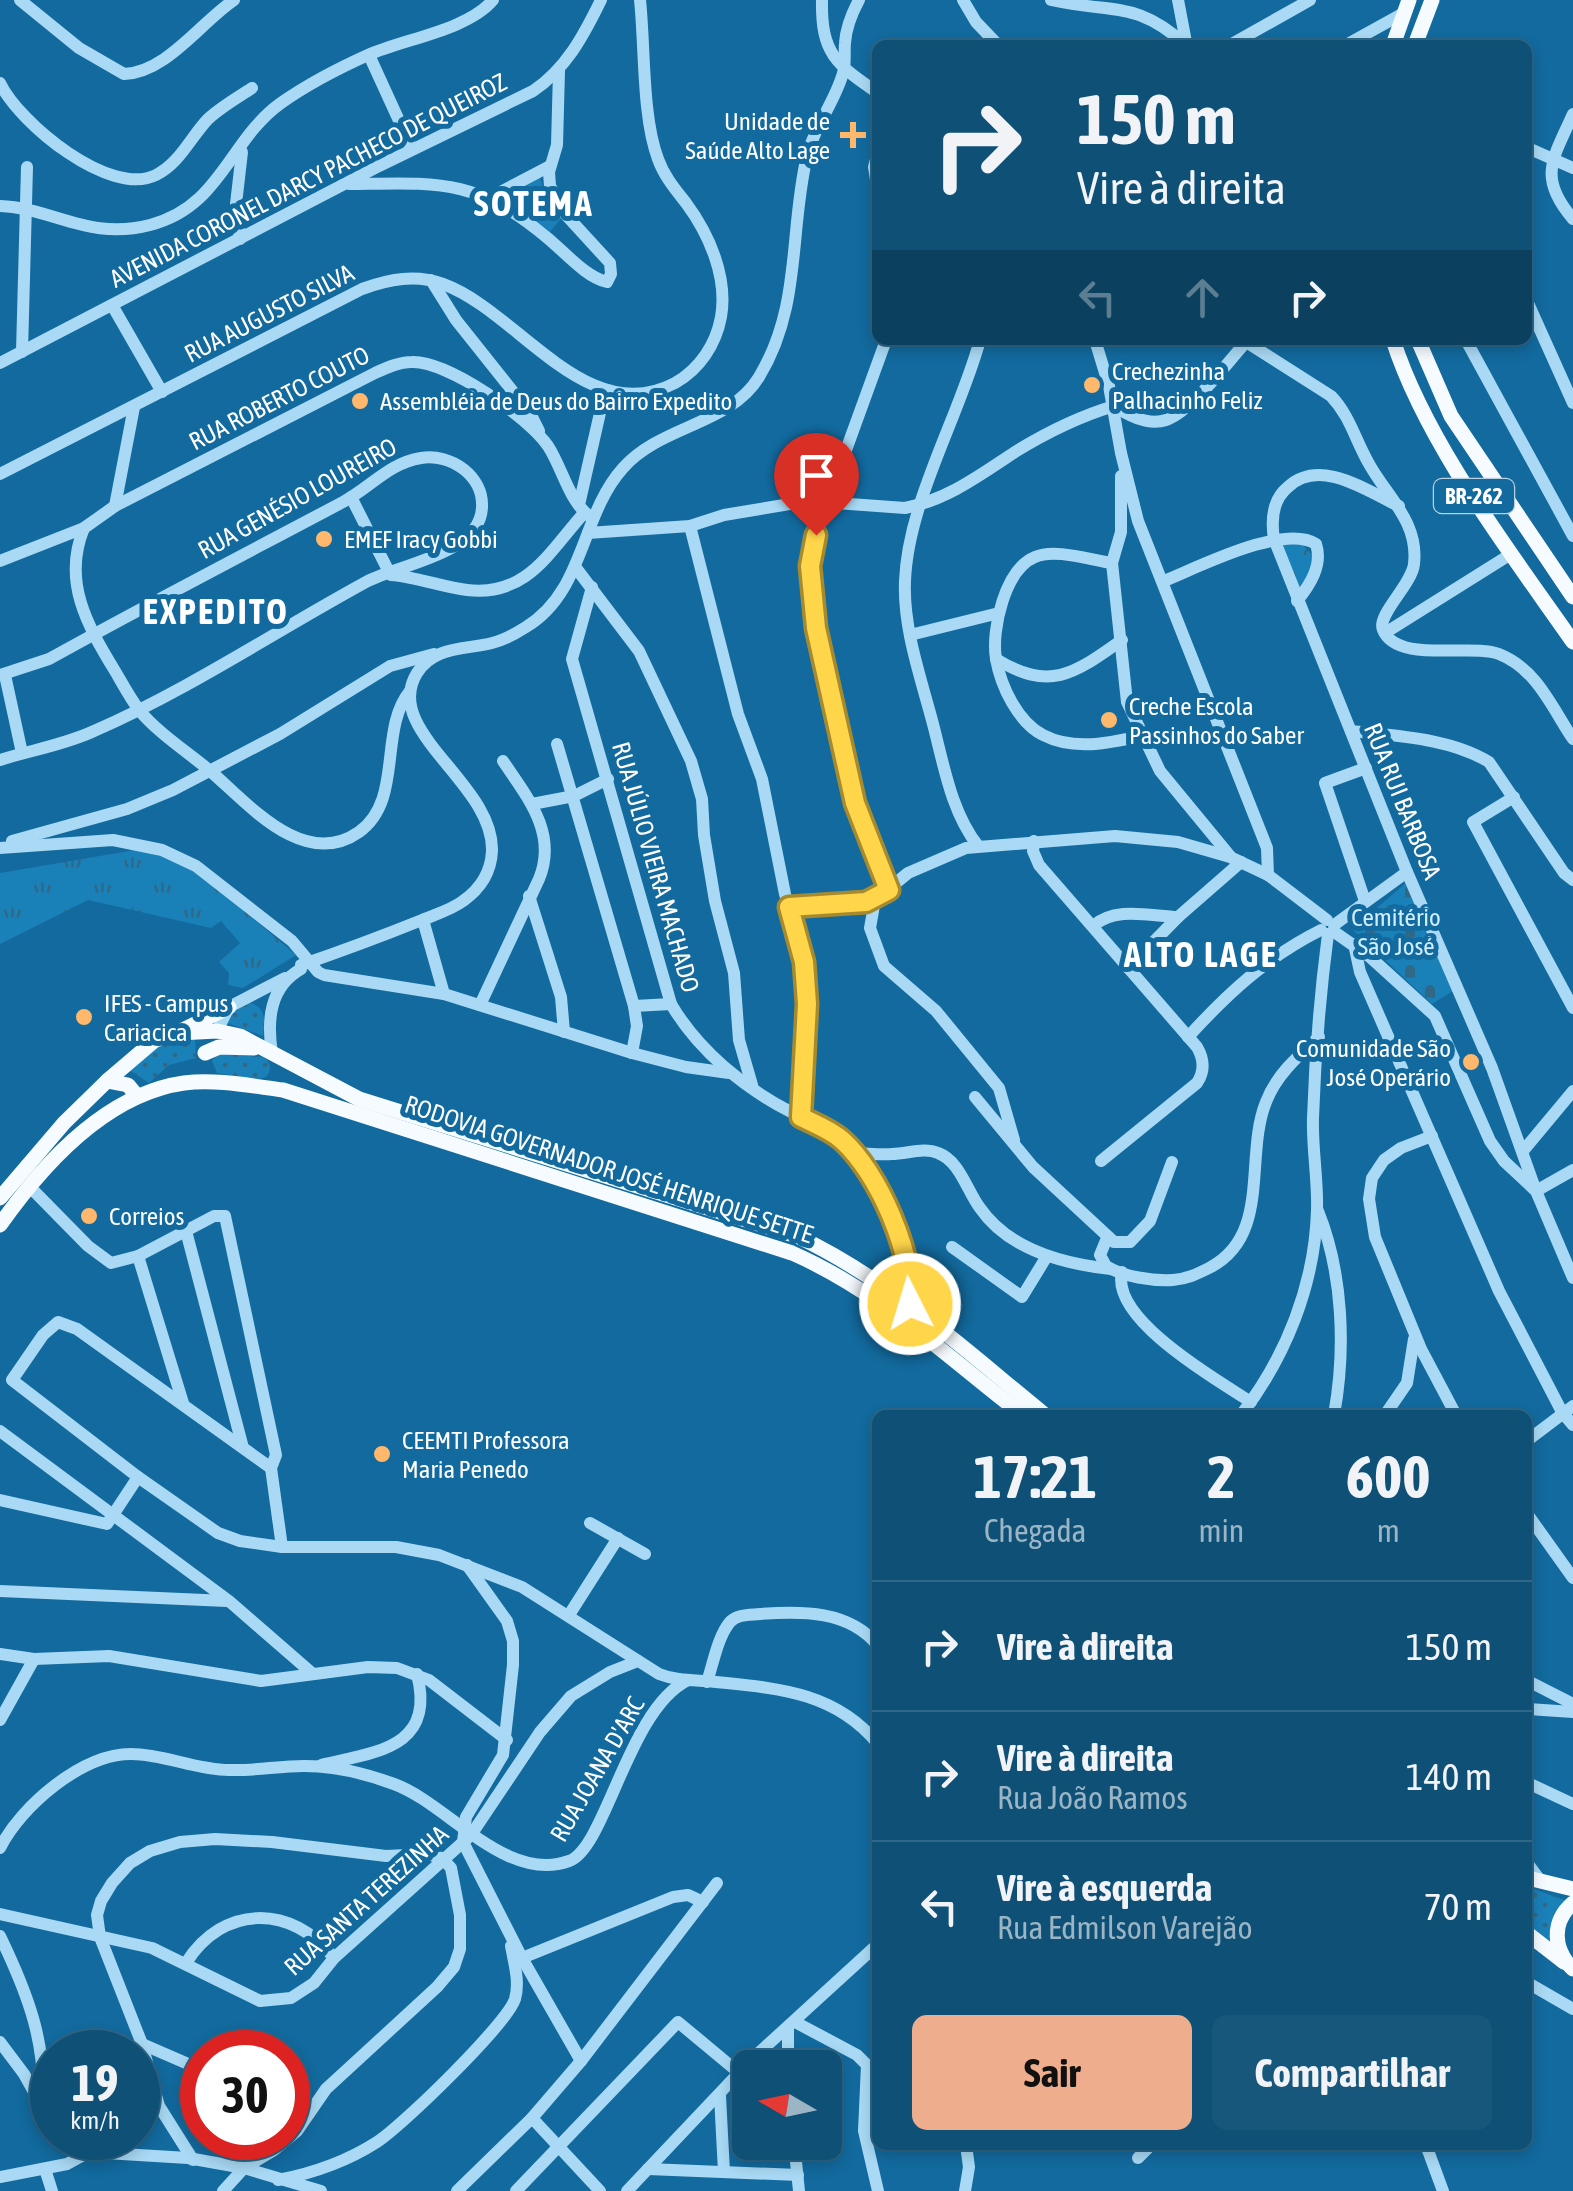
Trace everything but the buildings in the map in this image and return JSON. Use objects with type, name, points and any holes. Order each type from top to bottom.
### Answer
[{"type":"main road","points":[[1417,40],[1432,0]]},
{"type":"main road","points":[[1395,40],[1406,7]]},
{"type":"main road","name":"BR-262","points":[[1395,345],[1433,430],[1511,554],[1573,642]]},
{"type":"main road","name":"BR-262","points":[[1420,345],[1451,416],[1573,597]]},
{"type":"main road","points":[[0,1198],[107,1081],[155,1040],[228,1007]]},
{"type":"main road","points":[[179,1032],[216,1031],[205,1053],[203,1082]]},
{"type":"main road","name":"RODOVIA GOVERNADOR JOSÉ HENRIQUE SETTE","points":[[216,1031],[240,1036],[359,1099],[770,1225],[848,1262],[910,1304],[1039,1410]]},
{"type":"main road","points":[[205,1053],[224,1046],[268,1051],[278,1068],[276,1074],[254,1087]]},
{"type":"main road","points":[[0,1225],[29,1186],[80,1135],[137,1096],[128,1085],[107,1081]]},
{"type":"main road","name":"RODOVIA GOVERNADOR JOSÉ HENRIQUE SETTE","points":[[137,1096],[172,1085],[203,1082],[284,1090],[781,1248],[876,1298],[1017,1410]]},
{"type":"main road","points":[[1534,1879],[1573,1889]]},
{"type":"main road","points":[[1573,1904],[1560,1918],[1556,1938],[1560,1954],[1573,1970]]},
{"type":"main road","points":[[1532,1937],[1573,1970]]},
{"type":"street","points":[[20,0],[106,67],[130,74],[162,59],[234,0]]},
{"type":"street","points":[[40,0],[51,26]]},
{"type":"street","points":[[0,206],[98,228],[138,228],[164,221],[205,194],[280,104],[369,55],[471,17],[493,0]]},
{"type":"street","name":"AVENIDA CORONEL DARCY PACHECO DE QUEIROZ","points":[[0,363],[412,149],[533,91],[559,70],[601,0]]},
{"type":"street","points":[[432,280],[470,298],[582,381],[605,391],[644,393],[683,378],[714,341],[723,307],[719,275],[705,233],[671,185],[658,158],[648,103],[640,0]]},
{"type":"street","points":[[822,0],[826,46],[844,70],[872,90]]},
{"type":"street","points":[[963,0],[993,40]]},
{"type":"street","points":[[1051,0],[1147,8],[1182,40]]},
{"type":"street","points":[[1178,0],[1186,40]]},
{"type":"street","points":[[1239,40],[1310,0]]},
{"type":"street","points":[[351,498],[386,573],[469,590],[512,586],[532,574],[639,453],[680,428],[727,408],[748,392],[776,340],[793,276],[808,151],[844,70],[847,31],[857,1]]},
{"type":"street","points":[[1354,40],[1406,7]]},
{"type":"street","points":[[369,55],[412,149]]},
{"type":"street","points":[[346,184],[435,183],[492,198],[592,275],[607,282],[610,263],[558,204],[550,186],[550,166],[556,153],[559,70]]},
{"type":"street","points":[[0,83],[25,119],[54,144],[109,172],[134,179],[154,176],[170,166],[212,115],[252,88]]},
{"type":"street","points":[[1573,114],[1550,172],[1552,188],[1573,219]]},
{"type":"street","points":[[240,238],[237,182],[248,138]]},
{"type":"street","points":[[1532,150],[1573,168]]},
{"type":"street","points":[[492,198],[550,166]]},
{"type":"street","points":[[22,352],[26,167]]},
{"type":"street","name":"RUA AUGUSTO SILVA","points":[[0,474],[362,289],[398,279],[432,280]]},
{"type":"street","points":[[432,280],[456,320],[530,413],[545,442]]},
{"type":"street","points":[[112,305],[162,392]]},
{"type":"street","points":[[1532,312],[1573,403]]},
{"type":"street","points":[[884,345],[826,503],[810,566],[816,628],[855,803],[889,890]]},
{"type":"street","points":[[978,345],[958,410],[920,505],[904,582],[910,634],[952,798],[978,846]]},
{"type":"street","points":[[1096,345],[1141,528],[1267,848],[1268,875]]},
{"type":"street","points":[[588,533],[690,526],[710,518],[801,502],[904,508],[920,505],[962,486],[1020,449],[1114,406],[1145,420],[1170,419],[1185,408],[1240,345]]},
{"type":"street","points":[[1250,345],[1331,396],[1370,466],[1400,506],[1414,545],[1414,568],[1400,597],[1384,614],[1384,633],[1415,649],[1498,654],[1540,685],[1573,739]]},
{"type":"street","points":[[1469,345],[1573,536]]},
{"type":"street","name":"RUA ROBERTO COUTO","points":[[0,561],[84,528],[116,506],[375,373],[411,362],[464,378],[545,442],[585,512]]},
{"type":"street","points":[[0,846],[126,809],[173,790],[280,734],[390,666],[504,639],[532,624],[576,568],[588,533],[585,512],[605,391]]},
{"type":"street","points":[[116,506],[134,407]]},
{"type":"street","points":[[1121,453],[1121,532],[1112,563],[1127,702],[1160,771],[1236,859]]},
{"type":"street","name":"RUA GENÉSIO LOUREIRO","points":[[0,760],[74,739],[138,709],[386,573],[444,552],[465,539],[482,514],[476,484],[448,458],[426,457],[388,469],[351,498],[38,664],[3,675]]},
{"type":"street","points":[[1274,539],[1273,513],[1279,496],[1292,482],[1309,474],[1334,477],[1400,506]]},
{"type":"street","points":[[1121,532],[1130,524],[1141,528]]},
{"type":"street","points":[[690,526],[738,714],[762,779],[804,962],[807,1004],[801,1117]]},
{"type":"street","points":[[84,528],[75,556],[74,582],[92,634],[138,709],[266,820],[287,833],[323,842],[350,836],[372,819],[380,800],[395,722],[424,664],[440,652]]},
{"type":"street","points":[[1164,581],[1274,539],[1306,538],[1316,544],[1319,552],[1315,573],[1297,601]]},
{"type":"street","name":"RUA RUI BARBOSA","points":[[1274,539],[1406,872],[1476,1028],[1573,1278]]},
{"type":"street","points":[[1112,563],[1050,554],[1031,558],[1009,584],[999,613],[996,658],[1018,715],[1040,734],[1074,744],[1141,736]]},
{"type":"street","points":[[1384,633],[1511,554]]},
{"type":"street","points":[[576,568],[639,651],[700,785],[714,901],[734,973],[738,1040],[752,1087]]},
{"type":"street","name":"RUA JÚLIO VIEIRA MACHADO","points":[[592,587],[572,659],[671,1004],[695,1038],[733,1074],[835,1134],[853,1153],[882,1198],[902,1243],[910,1271],[910,1304]]},
{"type":"street","points":[[910,634],[999,613]]},
{"type":"street","points":[[996,658],[1018,672],[1049,679],[1076,670],[1122,640]]},
{"type":"street","points":[[3,675],[22,753]]},
{"type":"street","points":[[216,1031],[228,1007],[305,966],[454,907],[476,890],[491,865],[488,823],[478,802],[415,721],[410,691]]},
{"type":"street","points":[[1351,732],[1418,740],[1470,752],[1496,769],[1564,873],[1573,880]]},
{"type":"street","points":[[558,744],[634,1006],[637,1026],[632,1053]]},
{"type":"street","points":[[480,1005],[543,870],[545,850],[541,819],[502,761]]},
{"type":"street","points":[[1365,901],[1325,783],[1366,768]]},
{"type":"street","points":[[532,804],[574,796],[608,779]]},
{"type":"street","points":[[1514,797],[1473,822],[1573,1008]]},
{"type":"street","points":[[789,907],[875,900],[922,866],[978,846],[1139,836],[1178,842],[1236,859],[1268,875],[1305,904],[1327,928],[1354,944],[1422,1000],[1435,1016],[1490,1142],[1536,1190],[1573,1170]]},
{"type":"street","points":[[0,846],[112,840],[162,850],[196,866],[292,940],[305,966],[318,972],[444,994],[632,1053],[733,1074]]},
{"type":"street","points":[[1034,841],[1033,851],[1039,865],[1203,1060],[1200,1078],[1101,1162]]},
{"type":"street","points":[[1128,968],[1236,859]]},
{"type":"street","points":[[1188,1038],[1246,978],[1293,944],[1327,928],[1406,872]]},
{"type":"street","points":[[529,896],[561,997],[564,1032]]},
{"type":"street","points":[[875,900],[870,928],[884,966],[936,1012],[998,1088],[1016,1147]]},
{"type":"street","points":[[1093,926],[1101,918],[1118,914],[1178,917]]},
{"type":"street","points":[[422,920],[444,994]]},
{"type":"street","points":[[1245,1410],[1265,1383],[1297,1312],[1309,1274],[1317,1208],[1313,1135],[1327,928]]},
{"type":"street","points":[[1354,944],[1360,972],[1499,1291],[1568,1409],[1573,1425]]},
{"type":"street","points":[[268,1051],[270,1012],[278,989],[305,966]]},
{"type":"street","points":[[244,999],[256,1001],[270,1012]]},
{"type":"street","points":[[634,1006],[671,1004]]},
{"type":"street","points":[[853,1153],[924,1150],[942,1154],[958,1170],[989,1220],[1008,1236],[1047,1256],[1152,1279],[1180,1280],[1218,1264],[1237,1244],[1252,1201],[1258,1127],[1266,1101],[1287,1068],[1319,1037]]},
{"type":"street","points":[[1523,1151],[1573,1090]]},
{"type":"street","points":[[976,1097],[1033,1167],[1107,1238],[1120,1243],[1130,1242],[1144,1230],[1156,1210],[1172,1162]]},
{"type":"street","points":[[1432,1136],[1401,1148],[1384,1160],[1372,1178],[1368,1199],[1375,1237],[1412,1326],[1454,1410]]},
{"type":"street","points":[[29,1186],[105,1260],[121,1262],[138,1256],[214,1216],[225,1216],[276,1455],[271,1468],[282,1547]]},
{"type":"street","points":[[1317,1208],[1330,1240],[1336,1276],[1340,1352],[1334,1410]]},
{"type":"street","points":[[186,1231],[242,1444]]},
{"type":"street","points":[[1107,1238],[1100,1255],[1116,1271],[1135,1315],[1206,1373],[1251,1402]]},
{"type":"street","points":[[952,1247],[1022,1297],[1047,1256]]},
{"type":"street","points":[[138,1256],[183,1403]]},
{"type":"street","points":[[271,1468],[77,1329],[58,1322],[43,1335],[12,1380],[218,1533],[240,1541],[282,1547],[408,1548],[466,1563],[522,1587],[666,1676],[768,1689],[824,1702],[843,1711],[872,1738]]},
{"type":"street","points":[[1390,1410],[1411,1372],[1412,1326]]},
{"type":"street","points":[[1532,1437],[1568,1409]]},
{"type":"street","points":[[0,1430],[229,1602],[313,1674]]},
{"type":"street","points":[[0,1500],[107,1524],[138,1476]]},
{"type":"street","points":[[1532,1521],[1573,1578]]},
{"type":"street","points":[[590,1522],[645,1554]]},
{"type":"street","points":[[569,1615],[618,1538]]},
{"type":"street","points":[[466,1563],[502,1610],[513,1641],[506,1740],[466,1835],[508,1934],[581,2060]]},
{"type":"street","points":[[0,1591],[229,1602]]},
{"type":"street","points":[[707,1682],[730,1622],[739,1616],[792,1612],[821,1615],[858,1628],[872,1641]]},
{"type":"street","points":[[1,1652],[34,1659],[109,1656],[262,1681],[380,1666],[417,1674],[506,1740]]},
{"type":"street","points":[[0,1720],[34,1659]]},
{"type":"street","name":"RUA SANTA TEREZINHA","points":[[0,1914],[152,1948],[244,1995],[282,2002],[303,1991],[466,1835],[558,1709],[583,1687],[638,1661]]},
{"type":"street","points":[[318,1766],[394,1746],[404,1739],[420,1714],[417,1674]]},
{"type":"street","name":"RUA JOANA D'ARC","points":[[0,1848],[14,1822],[46,1792],[111,1757],[142,1755],[222,1770],[318,1766],[403,1787],[466,1835],[496,1851],[554,1864],[575,1858],[644,1727],[666,1696],[688,1680]]},
{"type":"street","points":[[1532,1683],[1573,1708]]},
{"type":"street","points":[[1532,1709],[1573,1708]]},
{"type":"street","points":[[1532,1786],[1573,1804]]},
{"type":"street","points":[[137,2030],[100,1937],[97,1915],[101,1900],[120,1874],[150,1850],[180,1842],[244,1840],[371,1855],[417,1853],[442,1858],[451,1868],[460,1916],[458,1959],[437,1987],[326,2089],[297,2131],[244,2168],[223,2191]]},
{"type":"street","points":[[458,2191],[532,2118],[581,2060],[716,1883]]},
{"type":"street","points":[[522,1958],[673,1897],[688,1895],[702,1902]]},
{"type":"street","points":[[186,1963],[210,1934],[233,1922],[258,1917],[305,1931],[334,1958]]},
{"type":"street","points":[[278,2180],[324,2170],[387,2136],[500,2024],[512,2007],[517,1987],[508,1934]]},
{"type":"street","points":[[0,1936],[26,1991],[36,2030]]},
{"type":"street","points":[[770,2050],[792,2025],[872,1959]]},
{"type":"street","points":[[1532,1986],[1573,2009]]},
{"type":"street","points":[[516,2191],[678,2022],[732,2067]]},
{"type":"street","points":[[790,2050],[792,2025]]},
{"type":"street","points":[[792,2025],[863,2060],[872,2080],[864,2130],[878,2191]]},
{"type":"street","points":[[0,2042],[30,2085]]},
{"type":"street","points":[[627,2191],[732,2087]]},
{"type":"street","points":[[720,2096],[724,2172]]},
{"type":"street","points":[[160,2108],[180,2139]]},
{"type":"street","points":[[532,2118],[600,2191]]},
{"type":"street","points":[[965,2191],[969,2167],[967,2150]]},
{"type":"street","points":[[1138,2158],[1147,2150]]},
{"type":"street","points":[[1428,2150],[1444,2191]]},
{"type":"street","points":[[0,2177],[76,2160]]},
{"type":"street","points":[[193,2160],[244,2168],[312,2190]]},
{"type":"street","points":[[796,2160],[799,2191]]},
{"type":"street","points":[[45,2169],[52,2191]]},
{"type":"street","points":[[648,2169],[798,2175]]},
{"type":"green space","points":[[539,176],[549,201],[562,217],[549,233],[503,196]]},
{"type":"green space","points":[[1302,544],[1313,556],[1308,577],[1298,591],[1281,545]]},
{"type":"green space","points":[[135,850],[152,851],[195,869],[296,955],[243,988],[228,985],[229,973],[219,962],[240,943],[221,921],[211,928],[88,900],[0,944],[0,873]]},
{"type":"green space","name":"Cemitério São José","points":[[1406,883],[1453,991],[1432,1004],[1352,929]]},
{"type":"green space","points":[[248,1002],[262,1011],[263,1036],[225,1022],[228,1014]]},
{"type":"green space","points":[[175,1039],[195,1039],[196,1058],[169,1065],[149,1083],[129,1070],[156,1047]]},
{"type":"green space","points":[[218,1053],[263,1057],[269,1072],[258,1079],[217,1073],[212,1061]]},
{"type":"green space","points":[[1532,1888],[1570,1902],[1553,1950],[1532,1929]]},
{"type":"place","name":"Unidade de Saúde Alto Lage","points":[[853,135]]},
{"type":"place","name":"Crechezinha Palhacinho Feliz","points":[[1092,385]]},
{"type":"place","name":"Assembléia de Deus do Bairro Expedito","points":[[360,401]]},
{"type":"place","name":"EMEF Iracy Gobbi","points":[[324,539]]},
{"type":"place","name":"Creche Escola Passinhos do Saber","points":[[1109,720]]},
{"type":"place","name":"IFES - Campus Cariacica","points":[[84,1017]]},
{"type":"place","name":"Comunidade São José Operário","points":[[1471,1062]]},
{"type":"place","name":"Correios","points":[[89,1216]]},
{"type":"place","name":"CEEMTI Professora Maria Penedo","points":[[382,1454]]},
{"type":"district","name":"SOTEMA","points":[[534,204]]},
{"type":"district","name":"EXPEDITO","points":[[216,612]]},
{"type":"district","name":"ALTO LAGE","points":[[1201,955]]},
{"type":"route","points":[[816,535],[810,566],[816,628],[859,818],[889,890],[866,902],[789,907],[804,962],[807,1004],[801,1117],[845,1142],[882,1198],[910,1271],[910,1304]]}]
